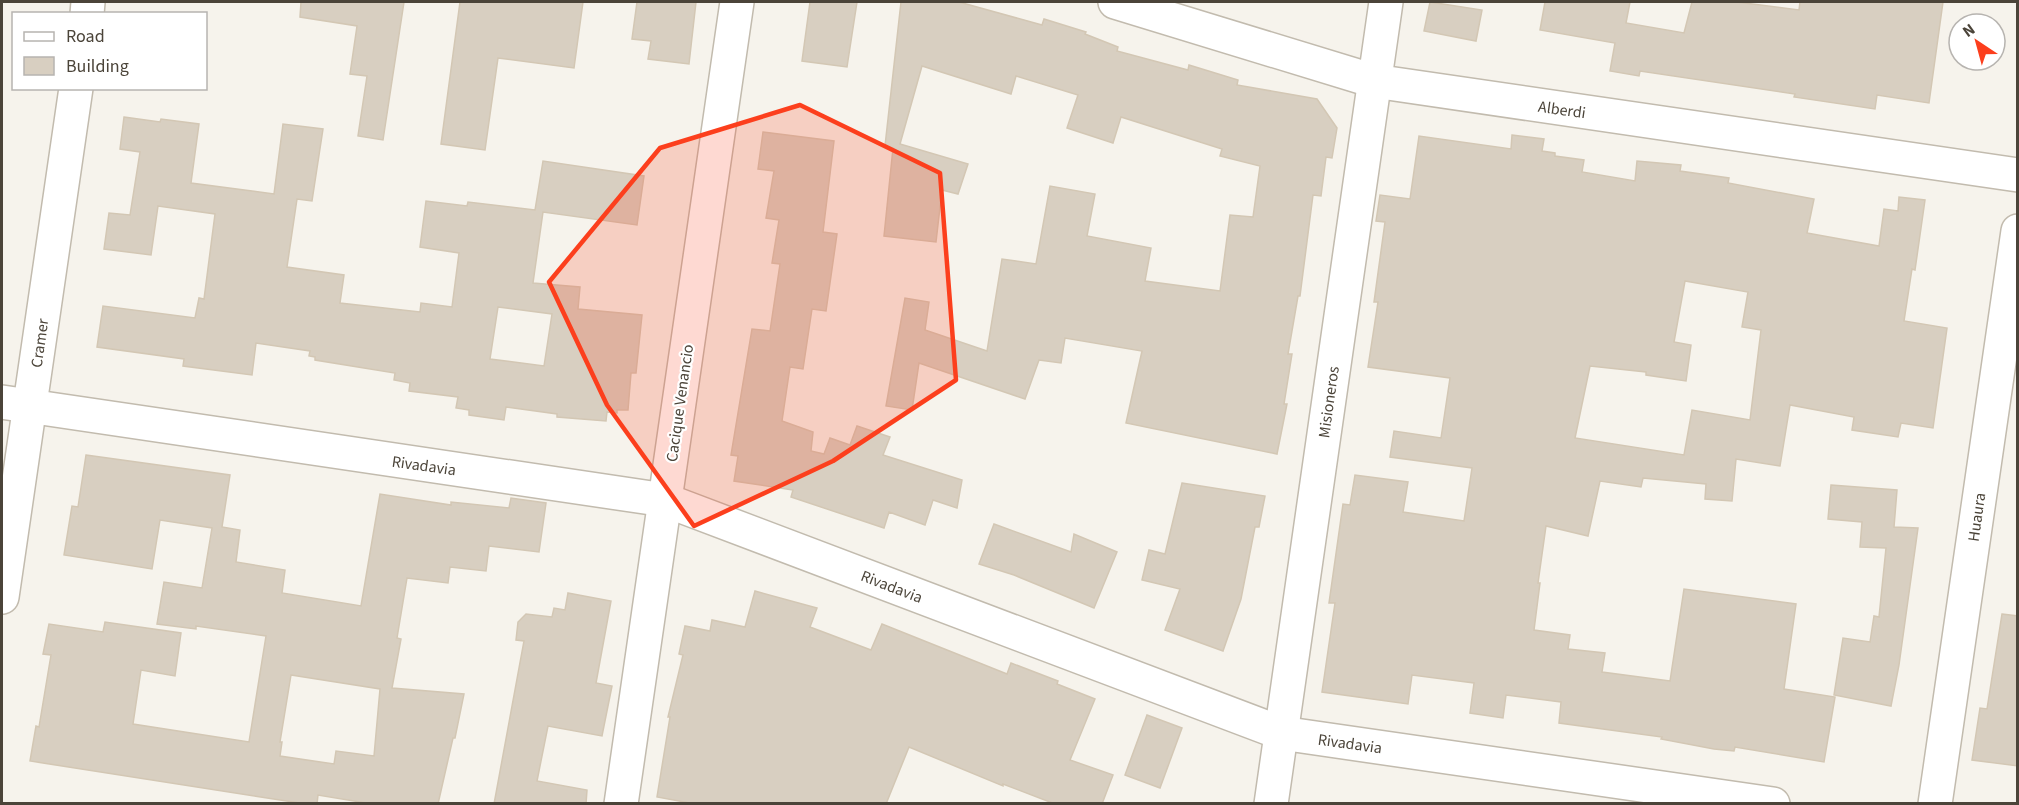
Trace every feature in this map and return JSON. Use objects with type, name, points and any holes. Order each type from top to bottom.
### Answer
[{"type":"street","name":"Cacique Venancio","points":[[621,804],[737,2]]},
{"type":"street","name":"Alberdi","points":[[1115,2],[1374,81],[2018,176]]},
{"type":"street","name":"Misioneros","points":[[1271,804],[1386,2]]},
{"type":"street","name":"Cramer","points":[[2,597],[15,404],[76,90]]},
{"type":"street","name":"Huaura","points":[[1935,804],[2018,231]]},
{"type":"street","name":"Rivadavia","points":[[15,404],[665,500],[1281,733],[1773,804]]},
{"type":"highlighted area","points":[[800,105],[940,173],[956,380],[833,461],[694,526],[607,405],[549,282],[660,148]]},
{"type":"building","points":[[301,2],[404,2],[383,140],[358,136],[367,76],[350,74],[357,26],[300,17]]},
{"type":"building","points":[[460,2],[583,2],[574,68],[498,58],[485,150],[441,144]]},
{"type":"building","points":[[637,2],[696,2],[689,64],[648,59],[651,41],[632,39]]},
{"type":"building","points":[[810,2],[857,2],[847,67],[802,61]]},
{"type":"building","points":[[901,2],[959,2],[1042,25],[1044,19],[1086,32],[1085,34],[1118,47],[1117,51],[1188,70],[1189,65],[1238,80],[1237,85],[1317,99],[1337,128],[1332,158],[1326,157],[1321,196],[1313,195],[1300,296],[1298,296],[1288,354],[1292,354],[1284,404],[1287,404],[1277,454],[1126,423],[1142,351],[1065,338],[1061,363],[1039,360],[1025,399],[919,363],[912,410],[886,406],[905,298],[929,302],[925,330],[987,351],[1002,259],[1036,264],[1050,186],[1095,194],[1087,236],[1151,248],[1145,281],[1220,291],[1230,215],[1253,217],[1260,166],[1220,156],[1222,149],[1121,117],[1113,143],[1067,128],[1078,95],[1016,76],[1011,94],[922,66],[900,144],[968,164],[958,194],[942,190],[936,242],[884,236],[893,148],[885,146]]},
{"type":"building","points":[[1430,2],[1482,10],[1476,41],[1424,31]]},
{"type":"building","points":[[1545,2],[1630,2],[1626,23],[1684,33],[1692,2],[1737,2],[1799,10],[1800,2],[1943,2],[1929,103],[1877,95],[1875,109],[1794,97],[1795,94],[1640,71],[1639,76],[1610,71],[1615,43],[1540,30]]},
{"type":"building","points":[[124,117],[199,124],[191,183],[274,194],[283,124],[323,129],[312,201],[297,199],[287,267],[344,275],[340,303],[420,312],[421,303],[452,307],[459,253],[420,247],[426,201],[467,206],[468,202],[535,210],[543,161],[644,176],[637,225],[543,212],[533,283],[580,287],[578,309],[642,315],[636,373],[631,373],[628,410],[617,410],[617,413],[607,412],[606,421],[557,417],[557,414],[506,407],[504,420],[469,415],[469,410],[456,408],[458,397],[409,391],[410,383],[394,380],[395,373],[315,360],[315,357],[309,356],[310,351],[256,343],[252,375],[183,366],[184,359],[97,347],[103,306],[195,318],[199,298],[204,299],[215,214],[158,206],[151,255],[104,249],[109,213],[130,215],[140,152],[120,149]],"holes":[[[498,307],[552,314],[544,366],[490,359]]]},
{"type":"building","points":[[763,132],[834,141],[823,232],[837,234],[826,311],[812,309],[803,369],[790,367],[782,421],[813,432],[811,451],[824,454],[830,438],[850,445],[857,426],[890,437],[883,455],[962,480],[957,508],[933,500],[925,525],[889,512],[884,528],[791,497],[793,490],[734,481],[738,456],[731,455],[752,329],[770,331],[780,264],[772,263],[779,220],[766,218],[774,171],[758,169]]},
{"type":"building","points":[[1512,135],[1544,139],[1542,151],[1555,153],[1555,156],[1584,160],[1582,172],[1635,181],[1637,161],[1681,165],[1680,171],[1729,178],[1728,183],[1814,199],[1807,233],[1879,246],[1884,209],[1898,211],[1899,197],[1925,200],[1915,270],[1912,269],[1904,321],[1947,328],[1933,428],[1901,423],[1898,437],[1852,430],[1854,417],[1790,405],[1780,466],[1736,459],[1732,501],[1705,499],[1706,484],[1643,478],[1641,487],[1600,481],[1588,536],[1546,526],[1534,630],[1570,635],[1568,649],[1605,653],[1602,672],[1670,681],[1684,589],[1796,604],[1784,689],[1835,697],[1824,762],[1735,747],[1734,751],[1714,749],[1661,739],[1662,737],[1559,723],[1561,702],[1506,695],[1503,718],[1470,713],[1474,683],[1412,675],[1408,704],[1322,692],[1335,603],[1329,603],[1343,504],[1350,505],[1355,475],[1408,482],[1403,512],[1464,521],[1472,468],[1390,457],[1394,431],[1441,438],[1450,378],[1368,367],[1378,302],[1374,302],[1385,222],[1376,221],[1380,195],[1410,199],[1419,136],[1511,149]],"holes":[[[1685,281],[1748,292],[1742,327],[1761,330],[1750,420],[1692,410],[1684,455],[1575,438],[1590,366],[1646,372],[1646,375],[1686,381],[1691,345],[1674,342]]]},
{"type":"building","points":[[86,455],[230,475],[222,527],[240,530],[236,562],[285,570],[282,593],[361,606],[380,494],[451,505],[451,502],[509,508],[511,498],[546,503],[539,552],[489,546],[486,571],[450,567],[448,583],[407,578],[397,638],[401,639],[392,688],[464,694],[438,804],[372,804],[318,795],[317,804],[306,804],[30,761],[36,726],[39,727],[51,655],[43,654],[49,624],[103,632],[105,622],[181,633],[175,676],[141,670],[133,724],[249,742],[266,636],[196,626],[196,629],[157,624],[164,582],[202,588],[212,528],[160,520],[152,569],[64,555],[72,506],[78,507]],"holes":[[[291,675],[380,689],[374,756],[336,751],[334,764],[280,756],[282,742],[280,742]]]},
{"type":"building","points":[[1182,483],[1265,496],[1259,527],[1255,527],[1241,599],[1223,651],[1165,630],[1180,589],[1142,580],[1149,550],[1165,554]]},
{"type":"building","points":[[1831,485],[1897,490],[1894,527],[1918,528],[1891,706],[1834,695],[1843,638],[1870,642],[1874,616],[1879,617],[1886,548],[1860,547],[1862,522],[1828,519]]},
{"type":"building","points":[[994,524],[1071,552],[1074,534],[1117,552],[1094,608],[1014,575],[979,564]]},
{"type":"building","points":[[755,591],[817,608],[810,627],[871,650],[882,624],[1007,674],[1011,663],[1058,681],[1057,684],[1095,699],[1070,760],[1113,775],[1102,804],[1055,804],[1003,784],[1003,786],[909,747],[886,804],[695,804],[657,797],[670,717],[668,717],[683,655],[679,654],[685,626],[710,631],[712,620],[745,627]]},
{"type":"building","points":[[568,593],[611,601],[596,683],[612,686],[602,736],[548,726],[537,781],[587,790],[586,804],[494,804],[524,641],[516,640],[518,622],[526,614],[552,617],[554,608],[565,610]]},
{"type":"building","points":[[2002,614],[2018,616],[2018,766],[1972,760],[1980,708],[1987,709]]},
{"type":"building","points":[[1147,715],[1182,728],[1160,788],[1125,775]]}]
